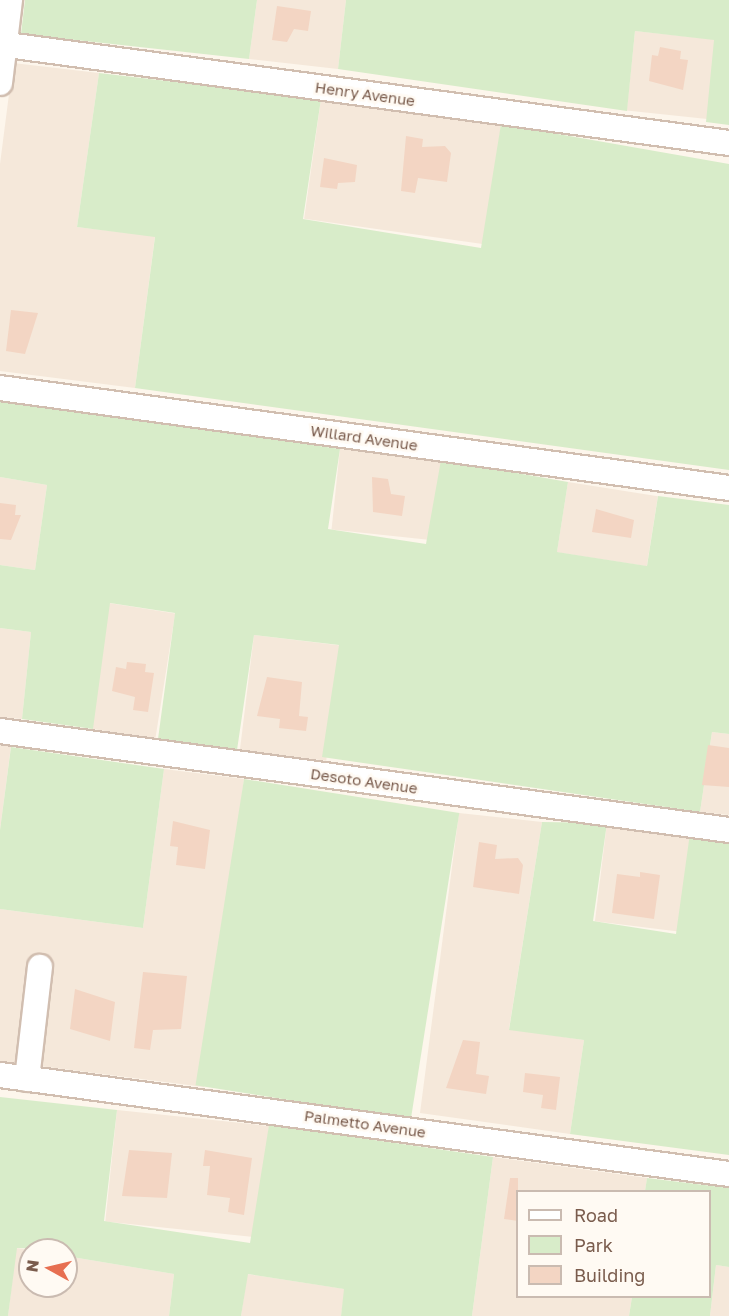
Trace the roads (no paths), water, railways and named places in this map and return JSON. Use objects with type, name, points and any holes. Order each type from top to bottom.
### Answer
[{"type":"street","points":[[0,82],[2,44],[10,0]]},
{"type":"street","name":"Henry Avenue","points":[[2,44],[729,143]]},
{"type":"street","name":"Willard Avenue","points":[[0,388],[729,488]]},
{"type":"street","name":"Desoto Avenue","points":[[0,731],[729,830]]},
{"type":"street","points":[[27,1078],[40,967]]},
{"type":"street","name":"Palmetto Avenue","points":[[0,1075],[729,1174]]}]
